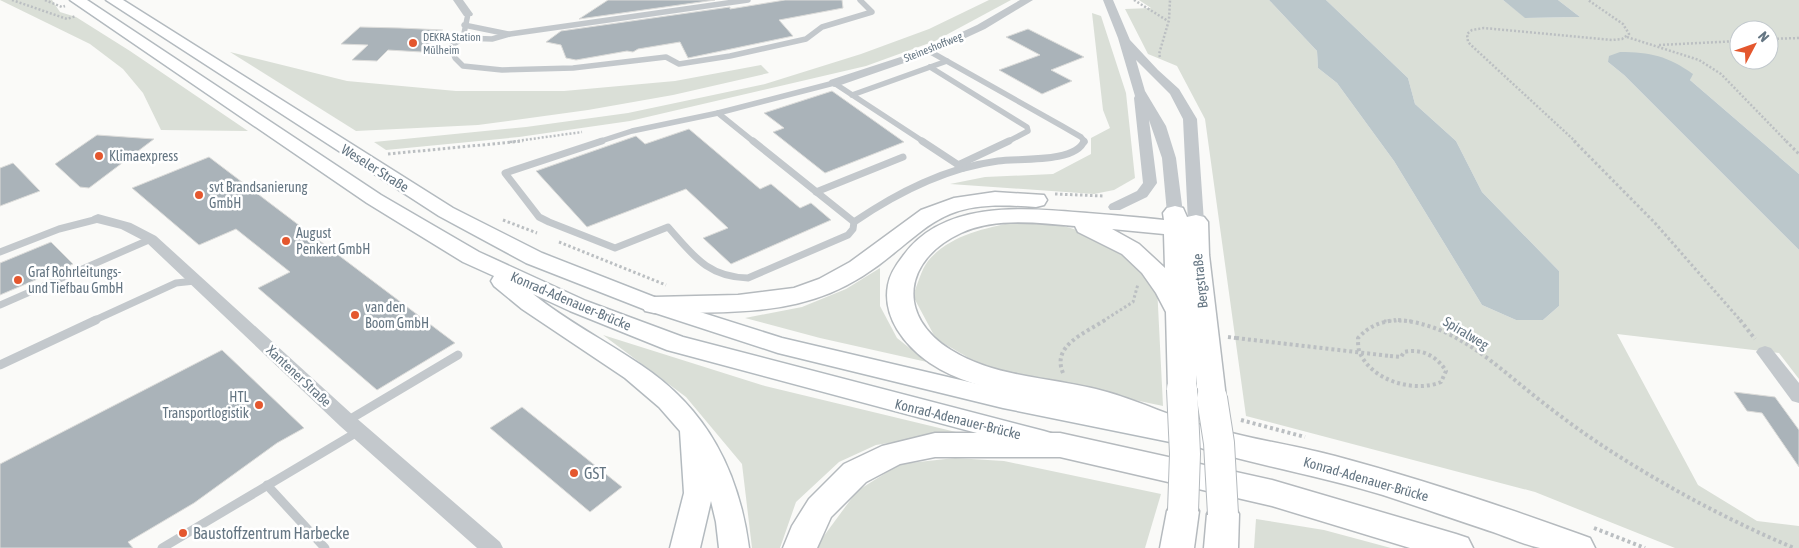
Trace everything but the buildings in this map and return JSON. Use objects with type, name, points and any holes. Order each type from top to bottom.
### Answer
[{"type":"main road","name":"Weseler Straße","points":[[76,0],[374,199],[471,257]]},
{"type":"main road","name":"Weseler Straße","points":[[113,0],[446,212],[534,258],[654,305]]},
{"type":"main road","points":[[654,305],[766,302],[818,289],[860,267],[930,215],[972,200],[1011,198],[1111,201],[1182,221]]},
{"type":"main road","points":[[1182,221],[1009,215],[959,225],[930,242],[907,264],[900,279],[902,311],[909,326],[925,344],[948,360],[983,375],[1103,402],[1220,419]]},
{"type":"main road","points":[[1061,218],[1117,239],[1142,257],[1165,285],[1180,316]]},
{"type":"main road","name":"Bergstraße","points":[[1177,548],[1182,511],[1184,454],[1180,316],[1182,221]]},
{"type":"main road","name":"Bergstraße","points":[[1182,221],[1197,255],[1220,419],[1219,443],[1223,514],[1220,548]]},
{"type":"main road","points":[[471,257],[530,304],[634,372],[668,400],[692,427],[716,469],[730,522],[734,548]]},
{"type":"main road","name":"Konrad-Adenauer-Brücke","points":[[471,257],[578,306],[676,344],[1060,445],[1272,494],[1456,548]]},
{"type":"main road","name":"Konrad-Adenauer-Brücke","points":[[654,305],[778,345],[848,364],[1003,399],[1220,419],[1317,464],[1409,491],[1581,536]]},
{"type":"main road","points":[[685,548],[698,493],[692,427]]},
{"type":"main road","points":[[800,548],[804,536],[820,508],[855,473],[893,454],[935,445],[1060,445]]},
{"type":"street","points":[[458,0],[466,20]]},
{"type":"street","name":"Steineshoffweg","points":[[834,83],[929,51],[981,27],[1028,0]]},
{"type":"street","name":"Bergstraße","points":[[1108,0],[1124,38],[1139,91],[1159,126],[1182,221]]},
{"type":"street","name":"Bergstraße","points":[[1124,38],[1154,73],[1175,92],[1190,119],[1182,221]]},
{"type":"street","points":[[1111,201],[1142,194],[1150,183],[1139,91]]},
{"type":"street","name":"Xantener Straße","points":[[98,219],[126,226],[151,239],[353,426],[492,548]]},
{"type":"street","points":[[1765,352],[1799,396]]},
{"type":"lane","points":[[748,0],[510,34],[492,39],[463,38],[451,46],[455,58],[463,66],[502,70],[573,68],[666,57],[679,64],[730,56],[806,39],[822,27],[872,12],[860,0]]},
{"type":"lane","points":[[463,38],[466,20],[510,34]]},
{"type":"lane","points":[[854,222],[854,229],[848,235],[748,278],[734,278],[718,275],[707,269],[668,227],[615,248],[549,222],[539,216],[505,173],[632,131],[718,113],[834,83],[960,166],[1062,156],[1082,147],[1085,142],[1081,137],[1023,102],[996,90],[929,51]]},
{"type":"lane","points":[[852,95],[947,61]]},
{"type":"lane","points":[[854,222],[884,201],[923,180],[960,166],[1028,132],[1027,127],[930,67]]},
{"type":"lane","points":[[718,113],[854,222]]},
{"type":"lane","points":[[816,192],[904,157]]},
{"type":"lane","points":[[0,252],[59,229],[98,219]]},
{"type":"lane","points":[[0,305],[151,239]]},
{"type":"lane","points":[[0,365],[176,283],[195,280]]},
{"type":"lane","points":[[162,548],[267,485],[458,355]]},
{"type":"lane","points":[[267,485],[325,548]]},
{"type":"path","points":[[12,0],[67,18],[92,12]]},
{"type":"path","points":[[1134,0],[1168,21]]},
{"type":"path","points":[[1161,60],[1159,54],[1165,40],[1171,6],[1170,0]]},
{"type":"path","points":[[1588,0],[1623,24],[1628,30],[1629,34],[1627,37]]},
{"type":"path","points":[[1765,352],[1722,298],[1682,253],[1544,110],[1472,46],[1467,36],[1472,30],[1490,28],[1596,40],[1612,40],[1627,37],[1699,60],[1721,74],[1799,154]]},
{"type":"path","points":[[1779,39],[1799,38]]},
{"type":"path","points":[[1656,45],[1729,41]]},
{"type":"path","points":[[384,154],[392,159]]},
{"type":"path","points":[[1046,193],[1111,201]]},
{"type":"path","points":[[498,218],[543,236]]},
{"type":"path","points":[[552,239],[596,259],[672,287]]},
{"type":"path","points":[[1069,379],[1064,376],[1060,367],[1058,358],[1060,351],[1133,302],[1139,283],[1132,265],[1142,257]]},
{"type":"path","name":"Spiralweg","points":[[1236,338],[1390,356],[1402,357],[1402,354],[1408,350],[1421,352],[1438,360],[1446,371],[1442,382],[1423,387],[1395,382],[1367,366],[1357,351],[1356,344],[1364,330],[1386,321],[1408,321],[1434,327],[1458,338],[1481,354],[1564,419],[1608,450],[1673,488],[1794,548]]},
{"type":"path","points":[[1220,419],[1307,437]]},
{"type":"path","points":[[1581,536],[1645,548]]},
{"type":"shaded area","points":[[0,0],[52,0],[60,12],[76,17],[130,51],[248,131],[161,130],[143,93],[123,69],[90,44]]},
{"type":"shaded area","points":[[989,0],[1011,0],[935,41],[866,66],[630,121],[519,137],[386,150],[374,142],[526,127],[628,113],[765,84],[861,54],[929,29]]},
{"type":"shaded area","points":[[1139,0],[1269,0],[1317,51],[1318,68],[1337,83],[1394,161],[1482,305],[1516,320],[1543,320],[1559,306],[1559,271],[1482,192],[1456,141],[1415,104],[1408,78],[1326,0],[1503,0],[1526,18],[1580,17],[1558,0],[1799,0],[1799,174],[1690,80],[1692,73],[1608,62],[1624,75],[1799,250],[1799,379],[1779,353],[1617,334],[1698,485],[1757,521],[1799,526],[1799,548],[1675,548],[1535,492],[1246,416],[1205,119],[1177,66],[1148,54],[1125,9],[1151,8]]},
{"type":"shaded area","points":[[1269,0],[1326,0],[1408,78],[1415,104],[1456,141],[1482,192],[1559,271],[1559,306],[1543,320],[1516,320],[1482,305],[1394,161],[1337,83],[1318,68],[1317,51]]},
{"type":"shaded area","points":[[1503,0],[1558,0],[1580,17],[1525,18]]},
{"type":"shaded area","points":[[1092,13],[1101,16],[1126,93],[1135,178],[1114,190],[1094,194],[950,184],[985,177],[1053,174],[1091,154],[1091,138],[1110,128],[1103,110]]},
{"type":"shaded area","points":[[230,52],[347,81],[456,91],[564,91],[675,81],[761,65],[769,73],[673,95],[588,110],[478,125],[356,131]]},
{"type":"shaded area","points":[[1620,52],[1658,56],[1675,63],[1693,74],[1690,80],[1799,174],[1799,250],[1624,75],[1608,62],[1609,56]]},
{"type":"shaded area","points":[[1014,222],[1054,223],[1090,234],[1127,254],[1157,286],[1163,406],[988,369],[936,339],[913,296],[921,273],[928,261],[946,245],[968,234]]},
{"type":"shaded area","points":[[880,268],[880,306],[897,338],[927,362],[820,338],[745,318],[802,307],[846,289]]},
{"type":"shaded area","points":[[603,335],[765,386],[956,432],[876,445],[839,462],[796,502],[780,548],[752,548],[742,464],[686,397]]},
{"type":"shaded area","points":[[955,458],[1004,461],[1161,494],[1145,548],[815,548],[857,491],[900,464]]},
{"type":"shaded area","points":[[1256,519],[1324,530],[1391,548],[1254,548]]},
{"type":"place","name":"DEKRA Station Mülheim","points":[[413,43]]},
{"type":"place","name":"Klimaexpress","points":[[99,156]]},
{"type":"place","name":"svt Brandsanierung GmbH","points":[[199,195]]},
{"type":"place","name":"August Penkert GmbH","points":[[286,241]]},
{"type":"place","name":"Graf Rohrleitungs- und Tiefbau GmbH","points":[[18,280]]},
{"type":"place","name":"van den Boom GmbH","points":[[355,315]]},
{"type":"place","name":"HTL Transportlogistik","points":[[259,405]]},
{"type":"place","name":"GST","points":[[574,473]]},
{"type":"place","name":"Baustoffzentrum Harbecke","points":[[183,533]]}]
